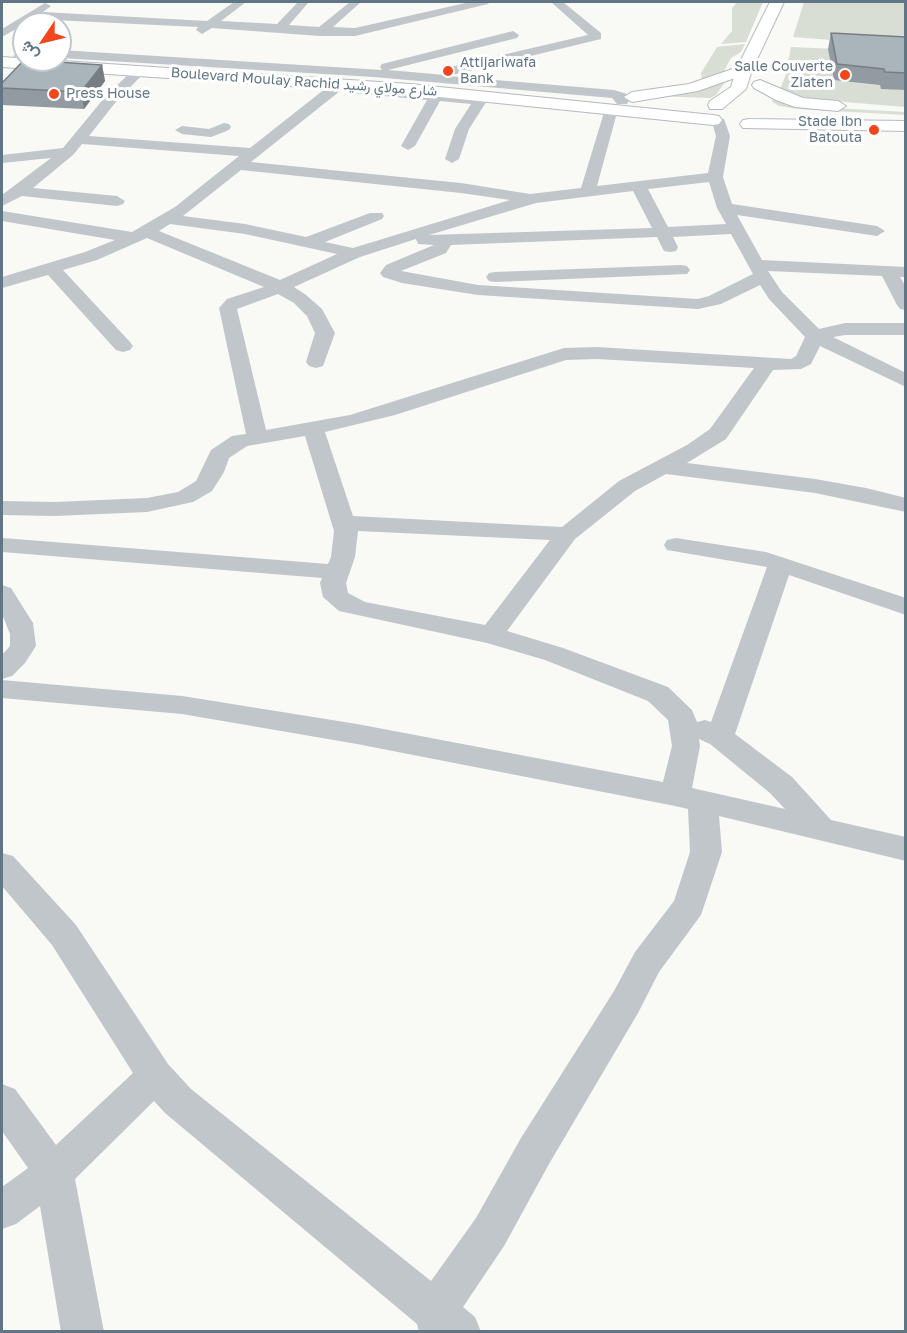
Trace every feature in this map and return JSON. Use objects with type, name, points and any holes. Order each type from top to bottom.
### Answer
[{"type":"main road","points":[[775,41],[784,4]]},
{"type":"main road","points":[[716,118],[738,89],[744,70],[784,4]]},
{"type":"main road","name":"Boulevard Moulay Rachid شارع مولاي رشيد","points":[[72,57],[350,77],[616,103],[716,118]]},
{"type":"main road","name":"Boulevard Moulay Rachid شارع مولاي رشيد","points":[[2,62],[481,98],[616,103]]},
{"type":"main road","points":[[616,103],[642,96],[692,88],[744,70]]},
{"type":"main road","points":[[716,118],[757,96],[782,97],[801,103],[851,107]]},
{"type":"main road","points":[[757,96],[820,117],[906,119]]},
{"type":"main road","points":[[747,124],[764,120],[766,117],[757,96]]},
{"type":"main road","points":[[884,109],[906,111]]},
{"type":"main road","points":[[716,118],[747,124],[906,126]]},
{"type":"street","points":[[195,37],[240,2]]},
{"type":"street","points":[[279,28],[304,2]]},
{"type":"street","points":[[320,32],[356,2]]},
{"type":"street","points":[[72,19],[355,32],[403,13],[484,2]]},
{"type":"street","points":[[427,77],[597,36],[556,2]]},
{"type":"street","points":[[96,19],[114,7]]},
{"type":"street","points":[[144,21],[164,8]]},
{"type":"street","points":[[374,73],[392,65],[513,35]]},
{"type":"street","points":[[169,59],[180,50]]},
{"type":"street","points":[[72,56],[169,59],[427,77],[616,103],[588,193]]},
{"type":"street","points":[[2,66],[138,72]]},
{"type":"street","points":[[2,201],[68,152],[77,139],[99,122],[138,72]]},
{"type":"street","points":[[2,283],[52,268],[141,235],[167,219],[338,86]]},
{"type":"street","points":[[408,146],[436,94]]},
{"type":"street","points":[[452,159],[462,129],[481,98]]},
{"type":"street","points":[[716,118],[715,177],[724,208],[775,296],[815,336],[906,381]]},
{"type":"street","points":[[171,129],[211,133],[224,127]]},
{"type":"street","points":[[77,139],[253,153]]},
{"type":"street","points":[[2,159],[68,152]]},
{"type":"street","points":[[237,165],[535,198],[715,177]]},
{"type":"street","points":[[639,186],[698,304]]},
{"type":"street","points":[[19,190],[123,196],[83,229]]},
{"type":"street","points":[[560,196],[571,236]]},
{"type":"street","points":[[257,436],[228,308],[233,303],[279,287],[354,253],[535,198]]},
{"type":"street","points":[[724,208],[877,231]]},
{"type":"street","points":[[2,216],[83,229],[141,235],[279,287],[300,299],[315,313],[325,333],[316,362]]},
{"type":"street","points":[[308,243],[376,216]]},
{"type":"street","points":[[167,219],[225,226],[354,253]]},
{"type":"street","points":[[402,239],[441,241],[735,229]]},
{"type":"street","points":[[441,241],[443,246],[440,249],[392,269],[389,273],[392,276],[478,290],[698,304],[715,300],[759,271],[897,271],[906,305]]},
{"type":"street","points":[[52,268],[123,346]]},
{"type":"street","points":[[428,282],[466,278],[681,270]]},
{"type":"street","points":[[815,336],[845,329],[906,329]]},
{"type":"street","points":[[2,508],[55,509],[147,505],[186,497],[204,486],[213,472],[219,455],[240,441],[388,411],[564,354],[597,353],[794,365],[804,360],[815,336]]},
{"type":"street","points":[[491,634],[567,534],[627,486],[718,434],[767,364]]},
{"type":"street","points":[[313,428],[346,531],[343,557],[333,582],[336,597],[348,605],[491,634],[554,654],[658,694],[682,717],[720,737],[781,785],[822,830]]},
{"type":"street","points":[[663,467],[815,486],[906,505]]},
{"type":"street","points":[[2,546],[12,535],[55,509]]},
{"type":"street","points":[[343,523],[567,534]]},
{"type":"street","points":[[676,545],[766,559],[906,607]]},
{"type":"street","points":[[2,546],[338,572]]},
{"type":"street","points":[[720,737],[780,565]]},
{"type":"street","points":[[2,594],[20,623],[23,646],[16,657],[2,670]]},
{"type":"street","points":[[2,689],[192,706],[357,734],[689,799],[906,849]]},
{"type":"street","points":[[3,870],[64,935],[154,1076],[178,1101],[445,1325],[490,1232],[535,1151],[578,1085],[647,962],[689,906],[706,852],[689,799],[682,717]]},
{"type":"street","points":[[2,1210],[54,1173],[154,1076]]},
{"type":"street","points":[[2,1101],[54,1173],[84,1332]]},
{"type":"shaded area","points":[[737,2],[763,2],[746,42],[721,44],[732,31],[732,8]]},
{"type":"shaded area","points":[[804,2],[905,2],[905,38],[844,41],[793,37]]},
{"type":"shaded area","points":[[745,44],[741,52],[731,58],[724,71],[702,81],[701,73],[717,47]]},
{"type":"shaded area","name":"Salle Couverte Ziaten","points":[[791,47],[905,52],[905,107],[809,99],[780,89]]},
{"type":"shaded area","points":[[725,82],[716,95],[710,98],[651,96]]},
{"type":"shaded area","points":[[777,99],[814,107],[905,112],[905,115],[798,109],[779,106],[771,101]]},
{"type":"building","points":[[831,33],[906,37],[906,73],[837,64]]},
{"type":"building","points":[[72,63],[102,65],[81,92],[2,88],[2,83],[13,72],[72,72]]},
{"type":"place","name":"Attijariwafa Bank","points":[[448,71]]},
{"type":"place","name":"Salle Couverte Ziaten","points":[[845,75]]},
{"type":"place","name":"Press House","points":[[54,94]]},
{"type":"place","name":"Stade Ibn Batouta","points":[[874,130]]}]
